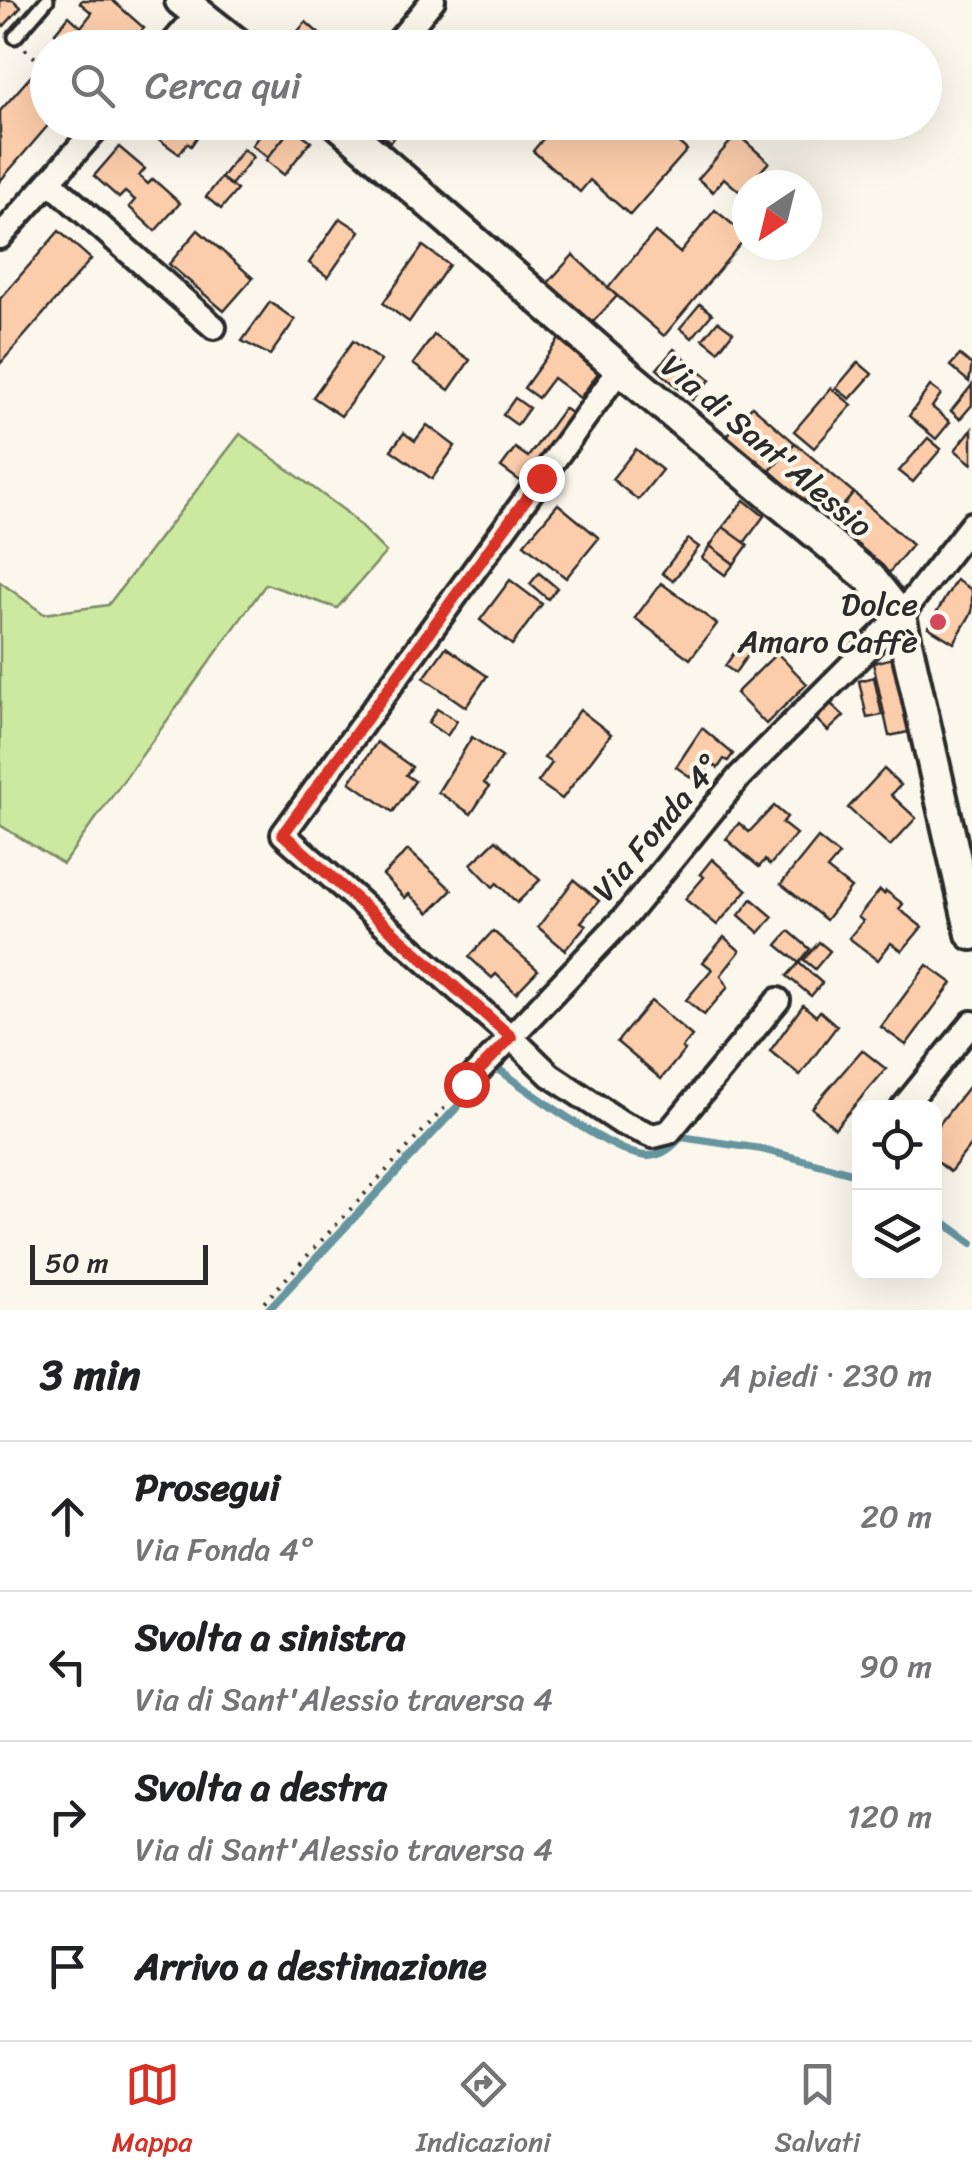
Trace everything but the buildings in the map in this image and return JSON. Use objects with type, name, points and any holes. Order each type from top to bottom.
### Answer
[{"type":"street","points":[[408,30],[433,0]]},
{"type":"street","points":[[178,30],[190,7],[219,30]]},
{"type":"street","points":[[0,237],[86,140]]},
{"type":"street","name":"Via di Sant'Alessio","points":[[358,140],[620,369],[870,578],[900,616],[972,934]]},
{"type":"street","points":[[50,182],[214,327]]},
{"type":"street","points":[[620,369],[283,834],[550,1075],[622,1123],[653,1136],[674,1125],[778,1000]]},
{"type":"street","name":"Via Fonda 4°","points":[[466,1084],[626,916],[740,776],[900,616],[972,524]]},
{"type":"street","points":[[909,1100],[972,1023]]},
{"type":"lane","points":[[15,37],[47,0]]},
{"type":"path","points":[[15,37],[30,54]]},
{"type":"path","points":[[258,1310],[466,1084]]},
{"type":"green space","points":[[240,434],[345,511],[386,552],[337,608],[266,584],[63,864],[0,825],[0,582],[44,614],[108,605]]},
{"type":"waterway","points":[[489,1073],[495,1067],[594,1134],[634,1154],[659,1154],[681,1137],[761,1149],[852,1173]]},
{"type":"waterway","points":[[268,1310],[473,1090]]},
{"type":"waterway","points":[[942,1221],[972,1243]]},
{"type":"place","name":"Dolce Amaro Caffè","points":[[938,622]]},
{"type":"route","points":[[466,1084],[511,1037],[283,834],[541,478]]}]
